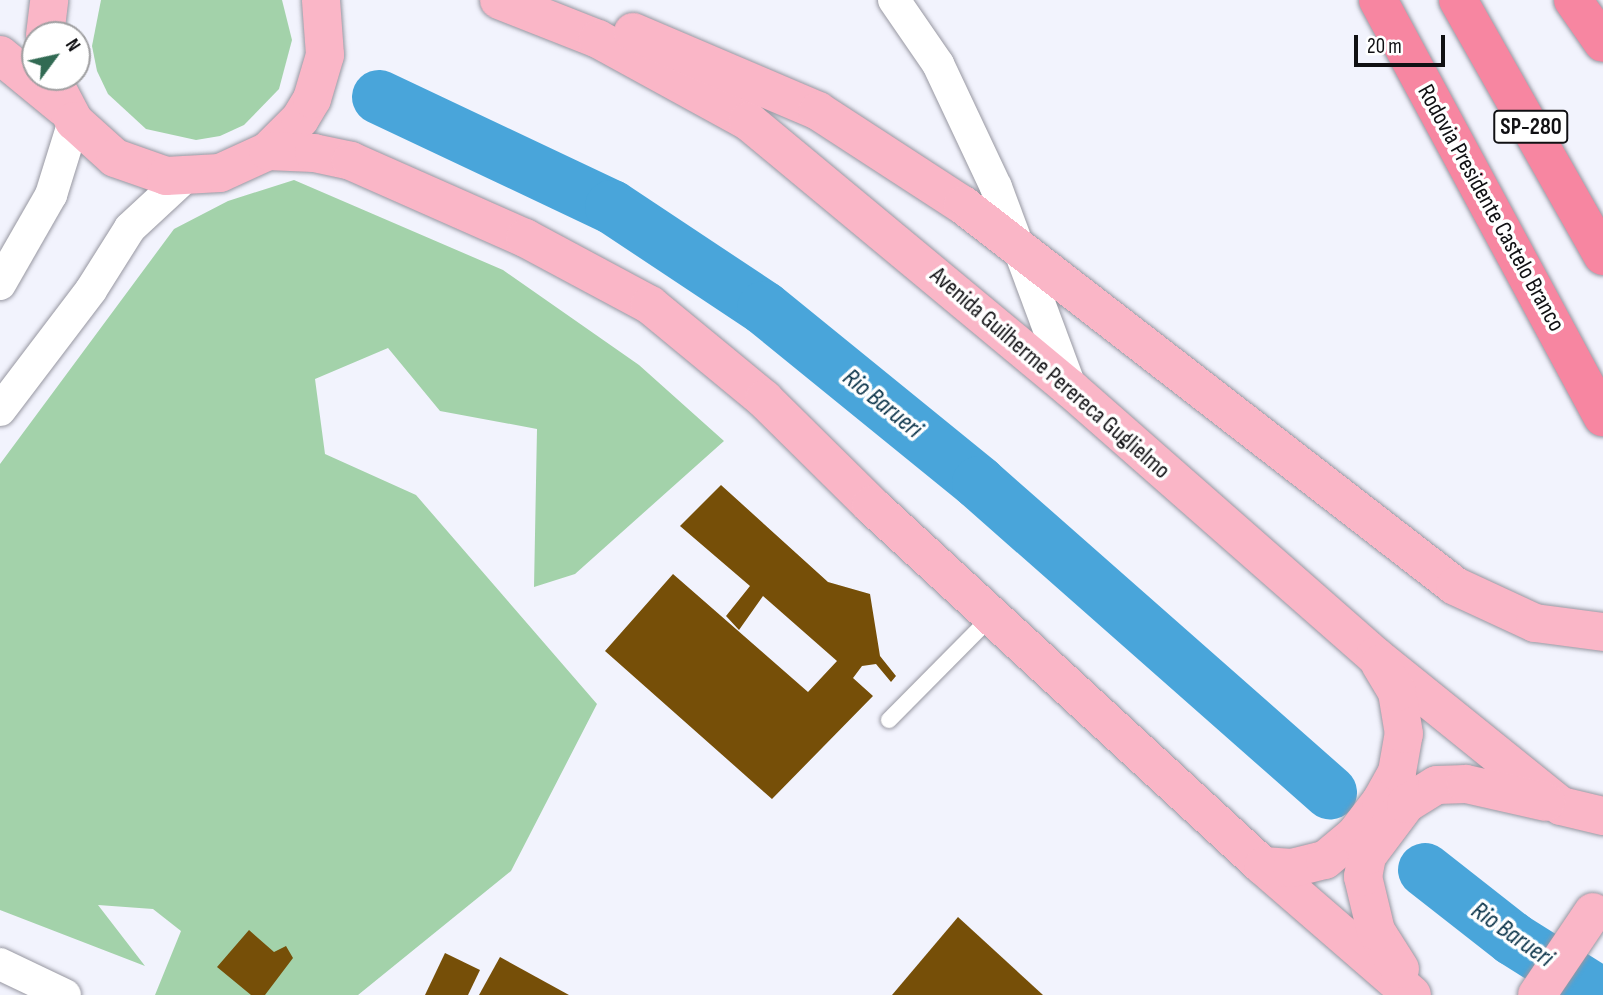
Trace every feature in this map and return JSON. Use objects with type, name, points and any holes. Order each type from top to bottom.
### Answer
[{"type":"highway","name":"Rodovia Presidente Castelo Branco","points":[[1378,0],[1603,417]]},
{"type":"highway","name":"SP-280","points":[[1458,0],[1603,256]]},
{"type":"highway","points":[[1573,0],[1603,43]]},
{"type":"main road","points":[[46,21],[49,0]]},
{"type":"main road","points":[[0,55],[63,102],[99,148],[123,162],[149,172],[185,177],[220,173],[268,151],[300,119],[320,78],[326,32],[321,0]]},
{"type":"main road","name":"Avenida Guilherme Perereca Guglielmo","points":[[499,0],[598,39],[748,121],[1071,389],[1375,656],[1562,806]]},
{"type":"main road","points":[[548,0],[605,19],[818,111],[963,205],[1455,586],[1535,623],[1603,632]]},
{"type":"main road","points":[[268,151],[314,153],[351,161],[525,239],[650,305],[764,399],[992,616],[1263,866],[1414,995]]},
{"type":"main road","points":[[1263,866],[1292,868],[1325,860],[1355,835],[1397,772],[1404,734],[1397,692],[1375,656]]},
{"type":"main road","name":"Avenida Guilherme Perereca Guglielmo","points":[[1414,995],[1376,931],[1363,877],[1367,856],[1406,804],[1437,785],[1466,784],[1603,817]]},
{"type":"main road","points":[[1537,995],[1593,912]]},
{"type":"street","points":[[894,0],[938,64],[1019,249],[1071,389]]},
{"type":"street","points":[[0,284],[51,195],[63,102]]},
{"type":"street","points":[[0,410],[91,290],[130,228],[185,177]]},
{"type":"street","points":[[0,964],[58,994]]},
{"type":"lane","points":[[889,720],[992,616]]},
{"type":"green space","points":[[101,0],[282,0],[292,40],[279,89],[244,125],[220,136],[196,140],[146,129],[108,94],[97,71],[92,46]]},
{"type":"green space","points":[[294,180],[503,270],[639,365],[724,441],[575,574],[534,587],[537,429],[440,411],[388,348],[315,379],[325,454],[416,495],[597,704],[511,871],[358,995],[155,995],[181,931],[153,909],[98,905],[145,966],[0,910],[0,464],[174,229],[228,201]]},
{"type":"building","points":[[721,485],[828,582],[870,594],[880,656],[896,676],[891,682],[876,664],[862,666],[853,678],[873,696],[772,799],[605,651],[673,574],[808,692],[837,661],[763,596],[739,630],[726,616],[750,586],[680,526]]},
{"type":"building","points":[[958,917],[1043,995],[892,995]]},
{"type":"building","points":[[249,930],[274,952],[286,946],[293,958],[265,995],[251,995],[217,967]]},
{"type":"building","points":[[445,953],[480,970],[468,995],[425,995]]},
{"type":"building","points":[[500,957],[569,995],[479,995]]},
{"type":"waterway","name":"Rio Barueri","points":[[379,97],[612,207],[764,308],[979,483],[1330,792]]},
{"type":"waterway","name":"Rio Barueri","points":[[1425,870],[1513,939],[1602,995]]}]
